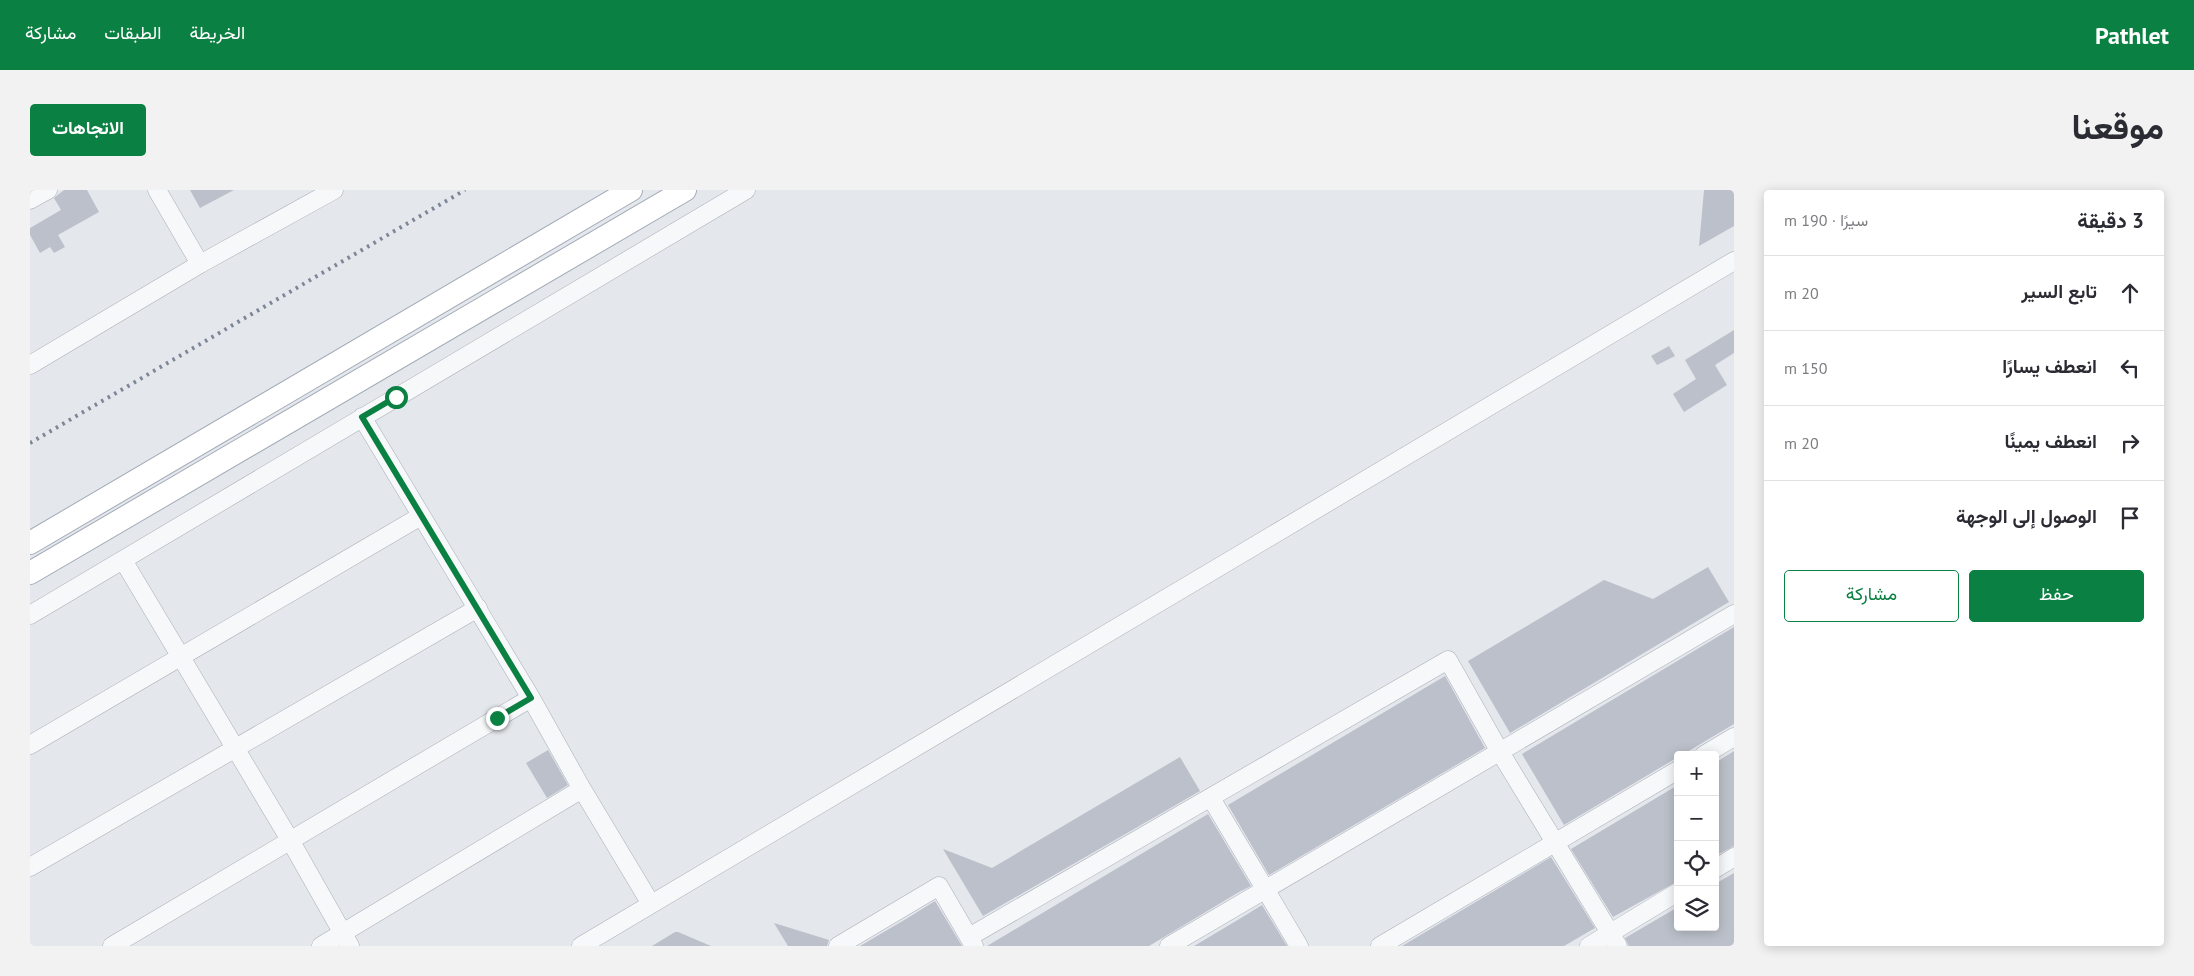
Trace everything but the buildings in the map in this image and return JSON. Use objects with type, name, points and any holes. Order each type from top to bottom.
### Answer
[{"type":"main road","points":[[30,542],[631,190]]},
{"type":"main road","points":[[30,573],[684,190]]},
{"type":"street","points":[[30,200],[48,190]]},
{"type":"street","points":[[158,190],[200,264]]},
{"type":"street","points":[[30,365],[200,264],[334,190]]},
{"type":"street","points":[[30,615],[746,190]]},
{"type":"street","points":[[581,946],[1734,261]]},
{"type":"street","points":[[362,417],[478,608],[582,789],[651,904]]},
{"type":"street","points":[[30,745],[421,516]]},
{"type":"street","points":[[123,560],[290,840],[346,940]]},
{"type":"street","points":[[30,867],[236,750],[478,608]]},
{"type":"street","points":[[1169,946],[1734,614]]},
{"type":"street","points":[[838,946],[939,886],[971,942],[1448,660],[1500,752],[1614,940]]},
{"type":"street","points":[[112,946],[531,698]]},
{"type":"street","points":[[1711,751],[1734,737]]},
{"type":"street","points":[[1380,946],[1674,772]]},
{"type":"street","points":[[321,946],[346,940],[582,789]]},
{"type":"street","points":[[1212,798],[1299,946]]},
{"type":"street","points":[[1719,866],[1734,857]]},
{"type":"street","points":[[1589,946],[1614,940],[1674,895]]},
{"type":"railway","points":[[30,443],[465,190]]},
{"type":"route","points":[[396,397],[362,417],[531,698],[497,718]]}]
